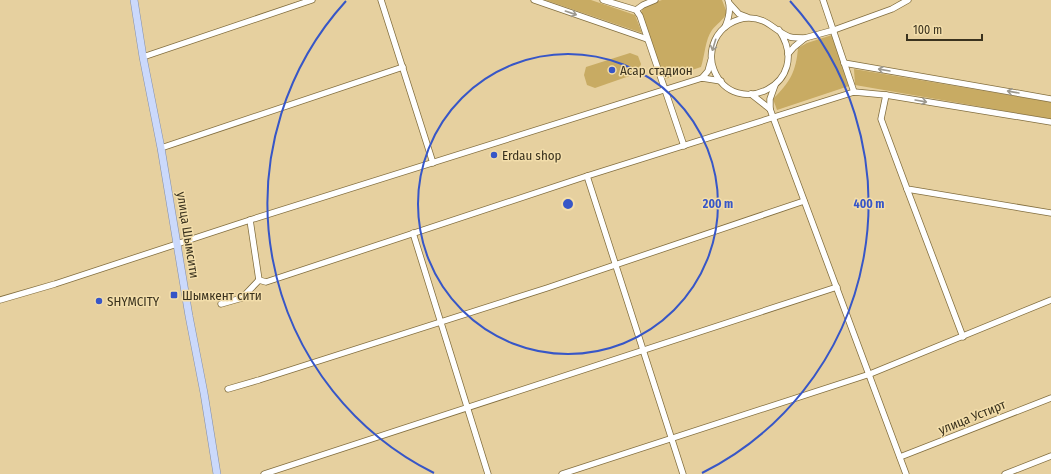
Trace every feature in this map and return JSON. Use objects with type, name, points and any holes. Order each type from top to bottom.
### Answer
[{"type":"main road","name":"улица Шымсити","points":[[134,0],[143,57],[178,244],[217,474]]},
{"type":"street","points":[[143,57],[312,0]]},
{"type":"street","points":[[381,0],[433,163]]},
{"type":"street","points":[[534,0],[647,39]]},
{"type":"street","points":[[603,0],[636,10],[640,16],[684,146]]},
{"type":"street","points":[[636,10],[655,0]]},
{"type":"street","points":[[823,0],[854,92]]},
{"type":"street","points":[[729,2],[739,14],[748,18],[765,21],[790,37],[805,38],[834,30],[892,9],[908,0]]},
{"type":"street","points":[[702,78],[708,71],[715,41],[725,27],[728,19],[729,2]]},
{"type":"street","points":[[725,27],[736,20],[748,18]]},
{"type":"street","points":[[779,30],[784,38],[788,54],[788,63],[785,71],[775,85],[770,99],[770,109],[906,474]]},
{"type":"street","points":[[788,54],[805,38]]},
{"type":"street","points":[[712,58],[713,66],[721,81],[727,87],[735,91],[752,94],[764,91],[775,85]]},
{"type":"street","points":[[844,63],[1051,99]]},
{"type":"street","points":[[161,148],[403,67]]},
{"type":"street","points":[[0,300],[56,284],[250,220],[702,78],[721,81]]},
{"type":"street","points":[[259,280],[266,282],[587,176],[854,92],[886,95],[1051,122]]},
{"type":"street","points":[[752,94],[770,109]]},
{"type":"street","points":[[886,95],[881,119],[963,336]]},
{"type":"street","points":[[587,176],[683,474]]},
{"type":"street","points":[[907,189],[1051,213]]},
{"type":"street","points":[[228,389],[615,265],[804,201]]},
{"type":"street","points":[[250,220],[259,280]]},
{"type":"street","points":[[412,234],[488,474]]},
{"type":"street","points":[[221,304],[242,298],[259,280]]},
{"type":"street","points":[[264,474],[837,287]]},
{"type":"street","points":[[562,474],[870,374],[1051,300]]},
{"type":"street","name":"улица Устирт","points":[[900,457],[1051,398]]},
{"type":"street","points":[[1005,474],[1051,456]]},
{"type":"shaded area","points":[[545,0],[591,0],[635,15],[642,33]]},
{"type":"shaded area","points":[[662,0],[722,0],[727,13],[710,34],[706,43],[701,67],[665,79],[663,78],[641,13],[644,6]]},
{"type":"shaded area","points":[[832,35],[849,86],[777,110],[773,99],[788,82],[794,70],[798,48],[807,43]]},
{"type":"shaded area","name":"Асар стадион","points":[[630,53],[638,56],[641,64],[638,73],[595,88],[587,85],[584,75],[586,67]]},
{"type":"shaded area","points":[[854,69],[1051,102],[1051,119],[855,85]]},
{"type":"place","name":"Асар стадион","points":[[612,70]]},
{"type":"place","name":"Erdau shop","points":[[494,155]]},
{"type":"place","name":"Шымкент сити","points":[[174,295]]},
{"type":"place","name":"SHYMCITY","points":[[99,301]]}]
